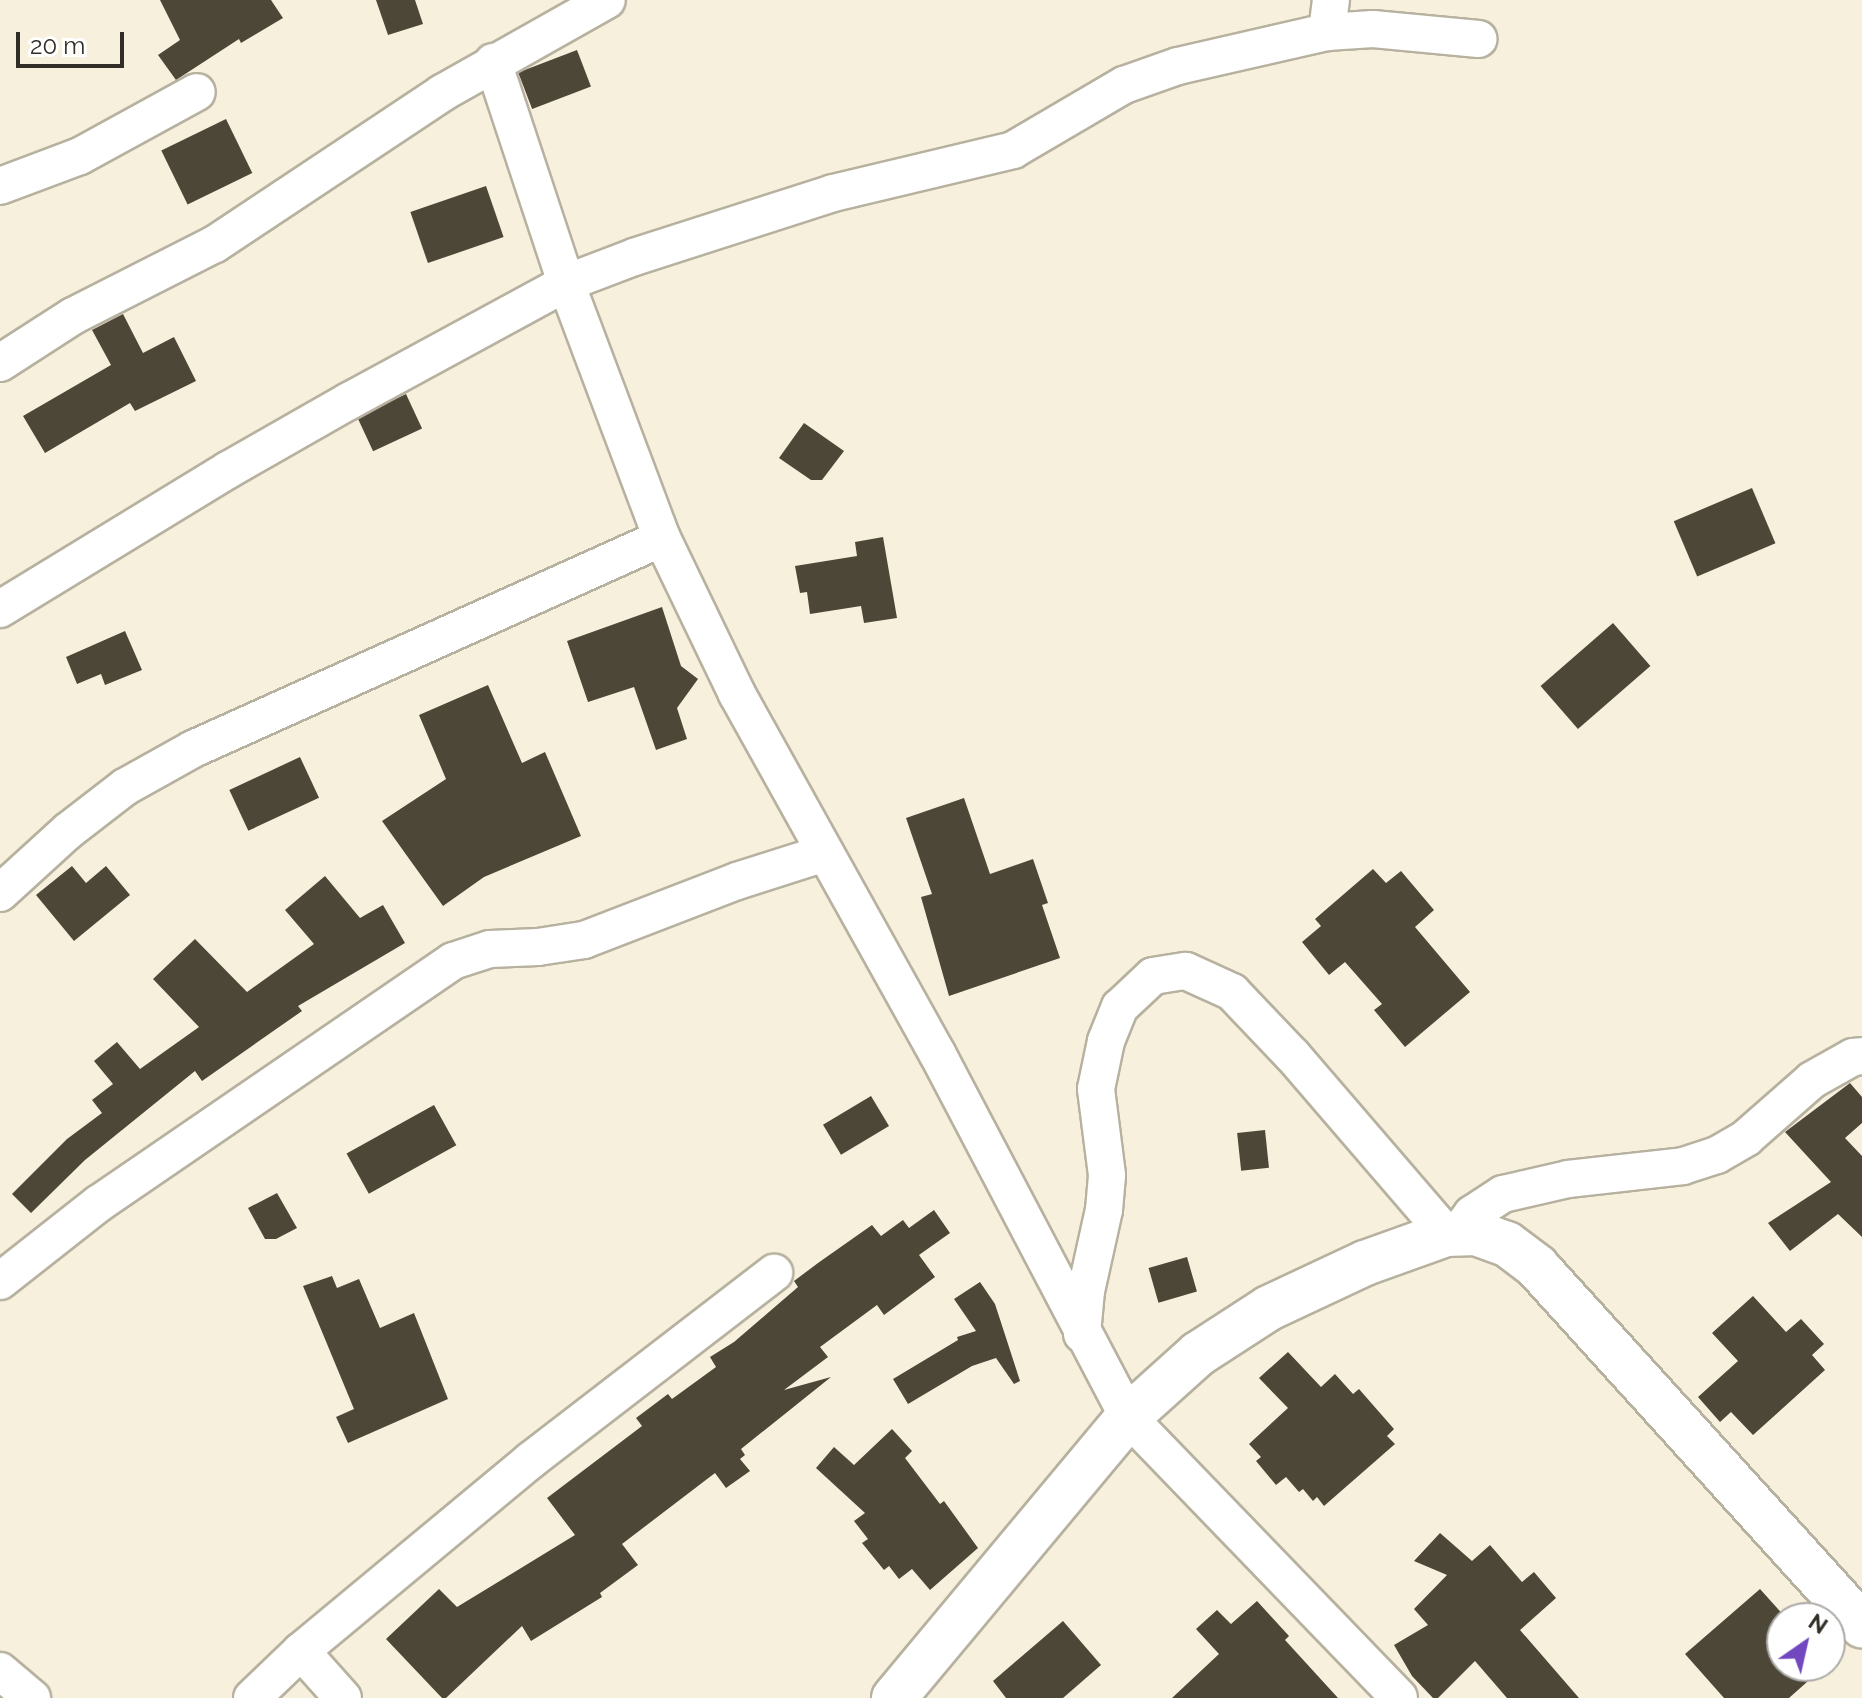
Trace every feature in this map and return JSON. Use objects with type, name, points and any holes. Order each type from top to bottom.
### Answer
[{"type":"street","points":[[0,363],[73,316],[215,244],[339,159],[493,62],[607,0]]},
{"type":"street","points":[[0,609],[241,462],[566,283],[649,252],[833,193],[1013,150],[1124,85],[1329,16],[1373,29],[1479,39]]},
{"type":"street","points":[[493,62],[566,283],[662,538],[737,694],[937,1053],[1082,1334],[1128,1417],[1399,1698]]},
{"type":"street","points":[[0,186],[80,156],[197,92]]},
{"type":"street","points":[[0,893],[68,831],[125,787],[193,749],[662,538]]},
{"type":"street","points":[[0,1281],[98,1204],[453,961],[490,949],[538,947],[584,940],[737,881],[825,853]]},
{"type":"street","points":[[1082,1334],[1086,1291],[1104,1210],[1107,1175],[1096,1089],[1106,1041],[1120,1007],[1153,976],[1186,971],[1232,992],[1452,1234]]},
{"type":"street","points":[[1452,1234],[1472,1214],[1503,1194],[1568,1179],[1683,1166],[1717,1155],[1746,1138],[1812,1080],[1853,1057],[1862,1056]]},
{"type":"street","points":[[894,1698],[1128,1417],[1198,1354],[1269,1308],[1365,1263],[1452,1234],[1476,1233],[1507,1244],[1537,1267],[1862,1626]]},
{"type":"street","points":[[252,1698],[301,1651],[542,1451],[774,1273]]},
{"type":"street","points":[[301,1651],[343,1698]]},
{"type":"street","points":[[0,1671],[32,1698]]},
{"type":"building","points":[[160,0],[271,0],[283,18],[241,43],[239,39],[176,80],[158,55],[180,40]]},
{"type":"building","points":[[376,0],[415,0],[423,24],[388,35]]},
{"type":"building","points":[[577,50],[591,86],[532,109],[518,73]]},
{"type":"building","points":[[226,119],[252,173],[188,204],[161,151]]},
{"type":"building","points":[[486,186],[504,237],[428,263],[410,212]]},
{"type":"building","points":[[123,314],[143,353],[174,337],[196,381],[135,411],[130,403],[45,453],[23,416],[111,365],[92,330]]},
{"type":"building","points":[[406,394],[422,428],[373,451],[357,417]]},
{"type":"building","points":[[804,423],[844,451],[822,480],[811,480],[779,458]]},
{"type":"building","points":[[1752,488],[1775,543],[1697,576],[1674,521]]},
{"type":"building","points":[[883,537],[897,618],[864,623],[861,606],[810,614],[807,592],[800,593],[795,566],[857,556],[855,542]]},
{"type":"building","points":[[662,607],[681,666],[698,679],[677,708],[687,739],[656,750],[634,687],[588,702],[567,641]]},
{"type":"building","points":[[1613,623],[1650,666],[1578,729],[1541,686]]},
{"type":"building","points":[[125,631],[142,670],[105,685],[101,674],[77,684],[66,657]]},
{"type":"building","points":[[488,685],[522,763],[545,752],[581,836],[484,877],[443,906],[382,821],[446,779],[419,715]]},
{"type":"building","points":[[300,757],[319,798],[248,831],[229,790]]},
{"type":"building","points":[[964,798],[990,874],[1033,859],[1048,903],[1042,905],[1060,958],[949,996],[921,897],[932,894],[906,818]]},
{"type":"building","points":[[72,866],[86,883],[106,866],[130,895],[74,941],[36,895]]},
{"type":"building","points":[[1373,869],[1386,883],[1401,871],[1434,910],[1415,927],[1470,992],[1405,1047],[1374,1010],[1382,1004],[1345,962],[1329,975],[1302,942],[1321,926],[1315,919]]},
{"type":"building","points":[[325,876],[360,918],[383,905],[405,943],[298,1006],[302,1011],[202,1081],[195,1071],[85,1160],[31,1213],[12,1194],[67,1139],[102,1113],[92,1100],[113,1084],[94,1061],[117,1042],[140,1069],[199,1027],[153,979],[195,939],[247,992],[314,944],[285,910]]},
{"type":"building","points":[[1850,1083],[1862,1097],[1862,1123],[1845,1138],[1862,1156],[1862,1237],[1838,1214],[1790,1251],[1768,1223],[1831,1182],[1785,1132]]},
{"type":"building","points":[[871,1096],[889,1126],[841,1155],[823,1125]]},
{"type":"building","points":[[434,1105],[456,1145],[369,1194],[347,1153]]},
{"type":"building","points":[[1265,1130],[1269,1168],[1241,1171],[1237,1133]]},
{"type":"building","points":[[277,1193],[297,1228],[276,1239],[265,1239],[248,1208]]},
{"type":"building","points":[[934,1210],[950,1233],[919,1255],[935,1277],[884,1315],[877,1305],[820,1347],[828,1357],[784,1390],[831,1377],[741,1449],[745,1455],[740,1459],[750,1471],[726,1488],[715,1473],[622,1544],[638,1565],[600,1593],[602,1597],[531,1641],[522,1626],[446,1698],[442,1698],[386,1639],[439,1589],[457,1607],[575,1535],[547,1498],[642,1426],[636,1418],[668,1394],[672,1399],[716,1367],[710,1357],[734,1342],[798,1287],[794,1281],[818,1263],[872,1225],[881,1236],[903,1220],[909,1228]]},
{"type":"building","points":[[1187,1257],[1197,1292],[1158,1303],[1149,1268]]},
{"type":"building","points":[[332,1276],[337,1288],[359,1279],[380,1328],[414,1313],[448,1399],[348,1443],[336,1417],[354,1409],[303,1286]]},
{"type":"building","points":[[980,1282],[995,1304],[1020,1381],[1014,1384],[996,1358],[972,1366],[908,1404],[893,1379],[958,1340],[957,1337],[976,1331],[954,1299]]},
{"type":"building","points":[[1753,1296],[1786,1332],[1801,1319],[1824,1344],[1812,1355],[1825,1370],[1753,1435],[1731,1412],[1720,1422],[1698,1397],[1738,1361],[1712,1333]]},
{"type":"building","points":[[1288,1352],[1321,1387],[1335,1374],[1353,1394],[1359,1389],[1394,1429],[1387,1436],[1395,1444],[1324,1506],[1317,1497],[1313,1501],[1303,1489],[1299,1492],[1286,1477],[1276,1485],[1256,1461],[1261,1457],[1249,1444],[1288,1408],[1259,1378]]},
{"type":"building","points":[[892,1429],[912,1451],[905,1458],[940,1504],[944,1501],[978,1548],[930,1590],[912,1569],[899,1579],[889,1566],[884,1570],[862,1543],[868,1539],[854,1521],[865,1513],[816,1468],[834,1447],[854,1465]]},
{"type":"building","points":[[1440,1533],[1472,1561],[1490,1545],[1522,1582],[1534,1572],[1556,1598],[1520,1630],[1579,1698],[1507,1698],[1475,1661],[1438,1698],[1433,1698],[1412,1676],[1394,1645],[1428,1625],[1414,1609],[1447,1575],[1414,1561]]},
{"type":"building","points":[[1760,1589],[1772,1602],[1766,1602],[1766,1682],[1807,1682],[1789,1698],[1724,1698],[1685,1654]]},
{"type":"building","points":[[1257,1601],[1289,1636],[1285,1640],[1338,1698],[1172,1698],[1219,1654],[1196,1629],[1217,1610],[1231,1624]]},
{"type":"building","points":[[1063,1621],[1101,1665],[1063,1698],[1006,1698],[993,1681]]}]
